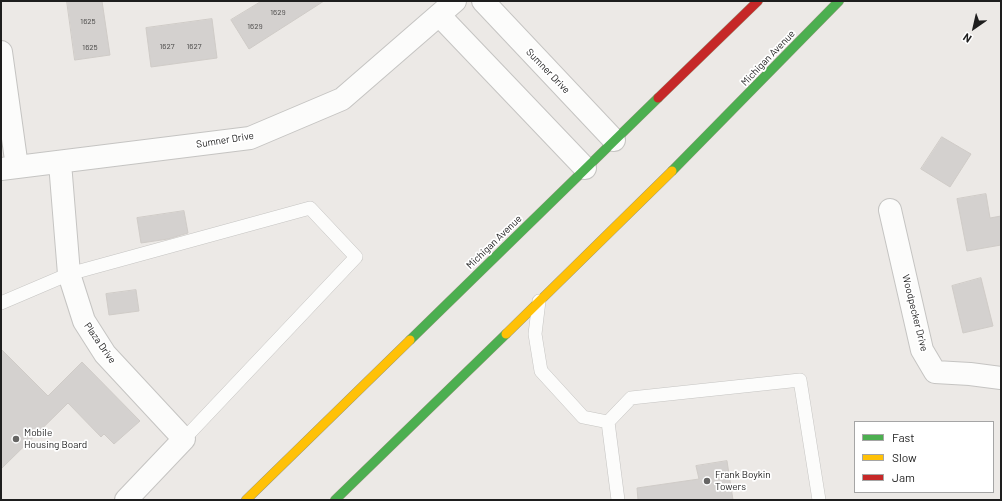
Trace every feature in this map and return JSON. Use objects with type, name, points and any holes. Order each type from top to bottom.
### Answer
[{"type":"main road","name":"Michigan Avenue","points":[[246,500],[758,1]]},
{"type":"main road","name":"Michigan Avenue","points":[[335,500],[650,194],[839,1]]},
{"type":"street","name":"Sumner Drive","points":[[9,168],[60,163],[250,138],[342,99],[455,1]]},
{"type":"street","name":"Sumner Drive","points":[[483,1],[614,140]]},
{"type":"street","points":[[439,15],[585,168]]},
{"type":"street","points":[[1,52],[9,168]]},
{"type":"street","name":"Plaza Drive","points":[[60,163],[70,274],[84,321],[105,354],[184,439]]},
{"type":"street","name":"Woodpecker Drive","points":[[890,210],[922,350],[935,372],[1001,378]]},
{"type":"street","points":[[126,500],[184,439]]},
{"type":"lane","points":[[1,303],[70,274],[310,208],[356,257],[184,439]]},
{"type":"lane","points":[[539,301],[535,334],[541,370],[583,417],[608,422]]},
{"type":"lane","points":[[608,422],[631,398],[800,380],[819,500]]},
{"type":"lane","points":[[608,422],[618,500]]},
{"type":"building","points":[[67,1],[102,1],[110,55],[75,60]]},
{"type":"building","points":[[262,1],[324,1],[249,49],[231,20]]},
{"type":"building","points":[[212,19],[217,58],[151,67],[146,28]]},
{"type":"building","points":[[942,137],[971,154],[950,187],[921,169]]},
{"type":"building","points":[[986,194],[990,218],[1001,216],[1001,245],[967,251],[957,199]]},
{"type":"building","points":[[184,211],[188,233],[168,239],[141,243],[137,218]]},
{"type":"building","points":[[981,278],[993,326],[963,333],[952,286]]},
{"type":"building","points":[[136,290],[139,311],[109,315],[106,294]]},
{"type":"building","points":[[1,349],[48,396],[82,362],[140,421],[114,444],[104,434],[101,437],[68,403],[1,469]]},
{"type":"building","name":"Frank Boykin Towers","points":[[727,461],[733,500],[638,500],[637,488],[699,479],[696,466]]},
{"type":"traffic: fast","points":[[672,171],[839,1]]},
{"type":"traffic: fast","points":[[410,340],[658,98]]},
{"type":"traffic: fast","points":[[335,500],[506,334]]},
{"type":"traffic: slow","points":[[506,334],[672,171]]},
{"type":"traffic: slow","points":[[246,500],[410,340]]},
{"type":"traffic: jam","points":[[658,98],[758,1]]},
{"type":"place","name":"Mobile Housing Board","points":[[16,439]]},
{"type":"place","name":"Frank Boykin Towers","points":[[707,481]]}]
